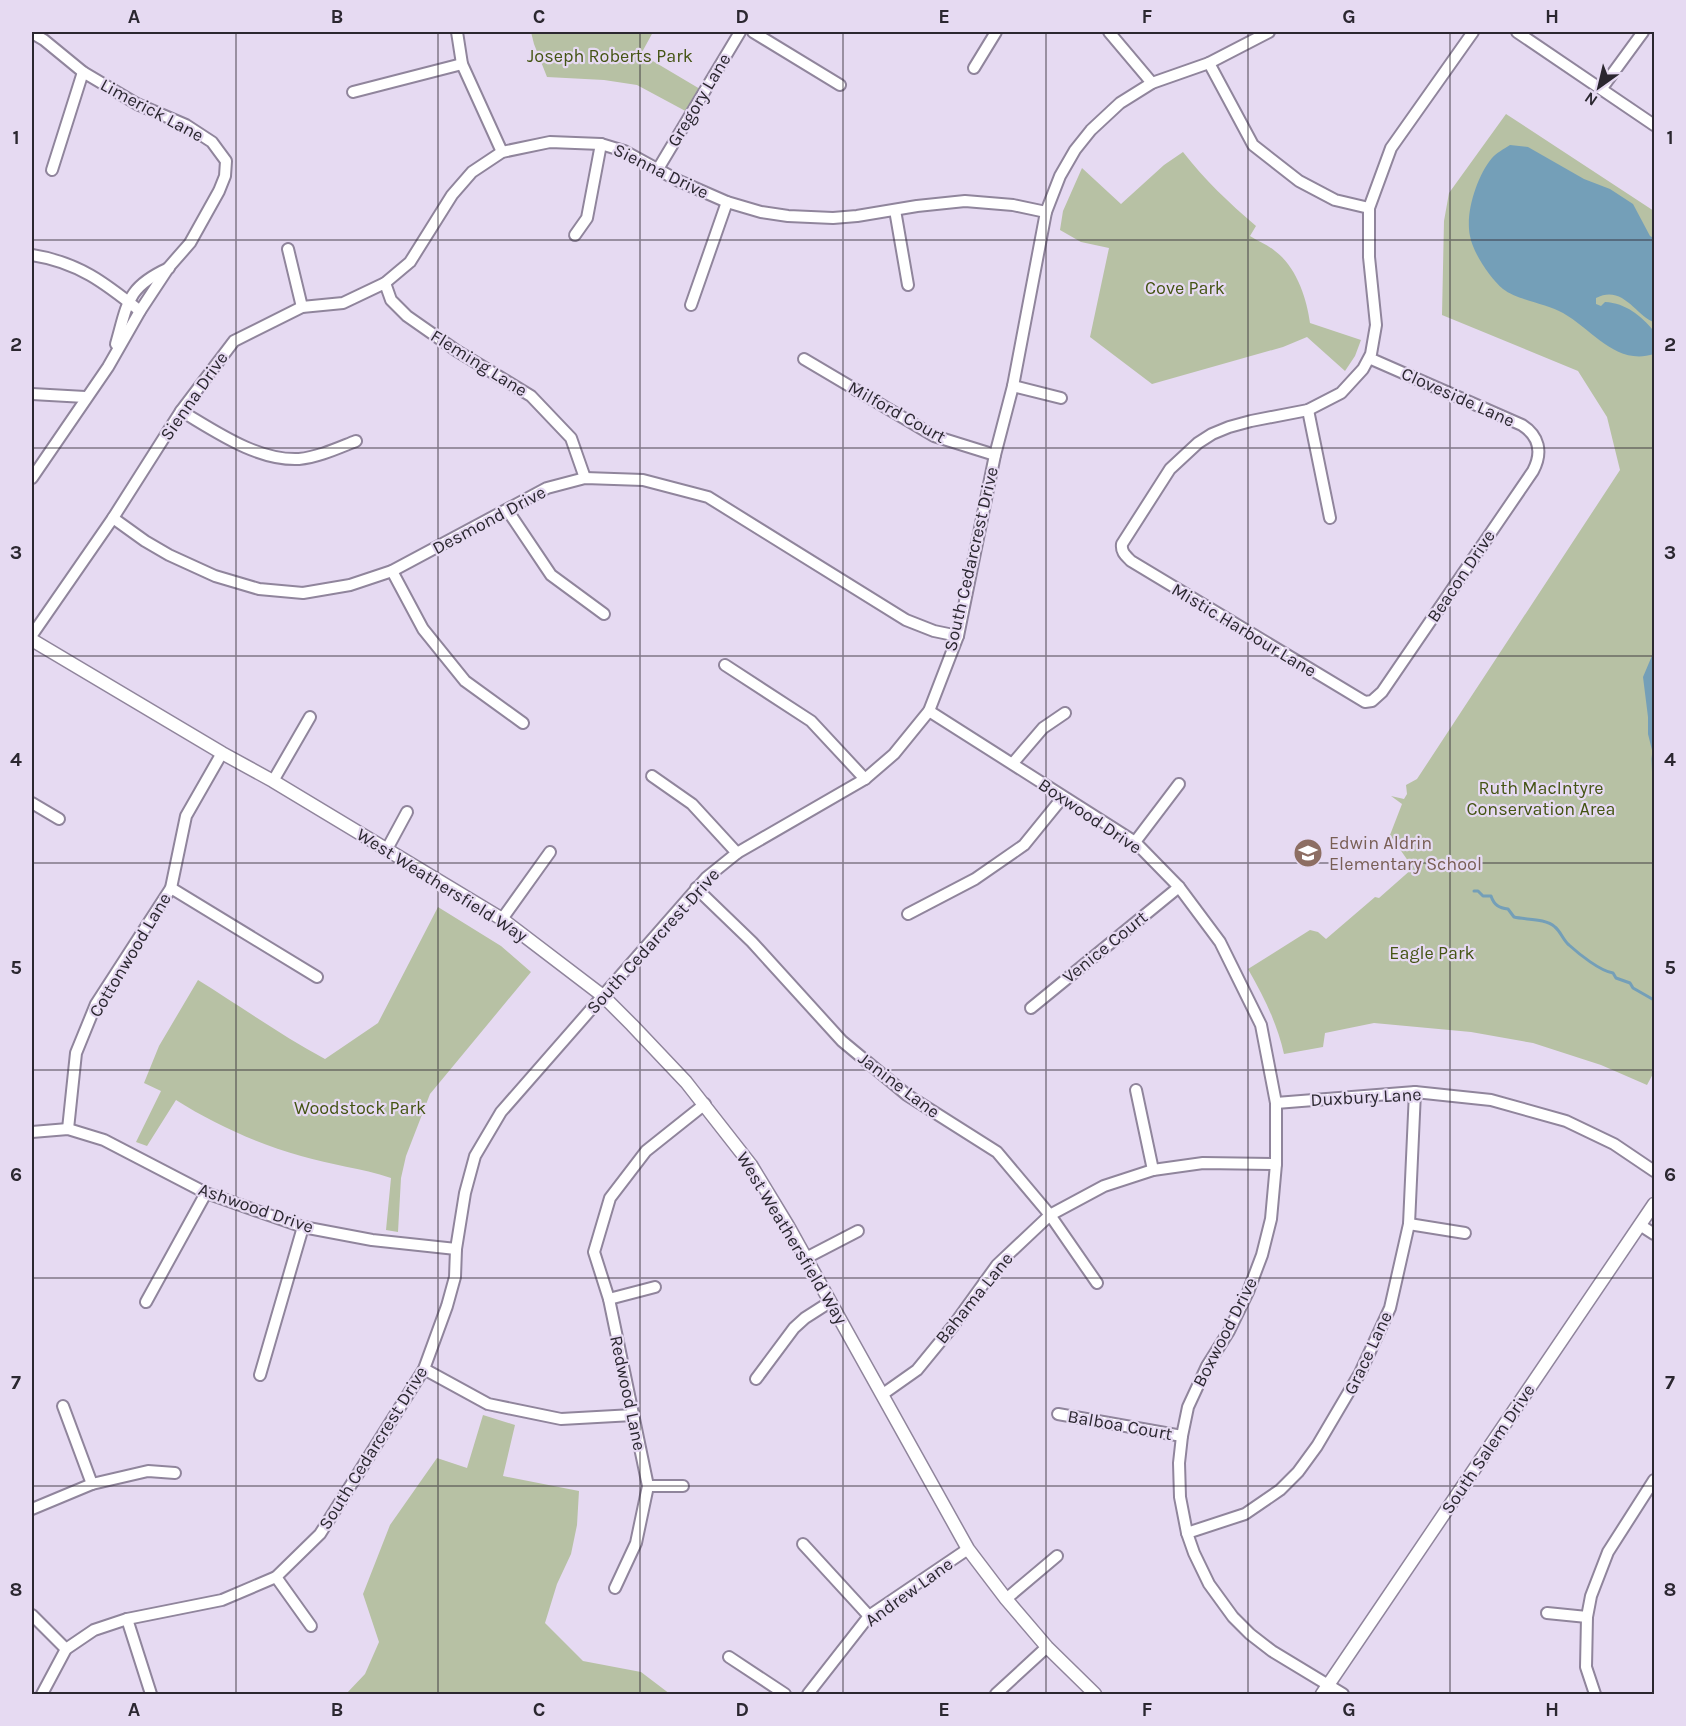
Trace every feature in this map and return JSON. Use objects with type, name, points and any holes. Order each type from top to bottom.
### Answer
[{"type":"street","points":[[457,32],[462,64],[502,152]]},
{"type":"street","name":"Gregory Lane","points":[[658,169],[740,32]]},
{"type":"street","points":[[753,32],[840,85]]},
{"type":"street","points":[[974,68],[996,32]]},
{"type":"street","points":[[1109,32],[1152,83]]},
{"type":"street","name":"South Cedarcrest Drive","points":[[42,1695],[66,1649],[94,1630],[127,1619],[222,1600],[276,1577],[320,1534],[424,1369],[447,1306],[454,1277],[465,1193],[475,1156],[501,1112],[696,888],[737,853],[865,779],[894,754],[929,711],[957,636],[995,455],[1013,386],[1046,212],[1060,176],[1075,150],[1091,130],[1120,103],[1152,83],[1209,63],[1269,32]]},
{"type":"street","points":[[1330,518],[1308,410],[1341,393],[1357,377],[1369,358],[1376,325],[1369,257],[1369,208],[1391,148],[1473,32]]},
{"type":"street","points":[[1517,32],[1654,125]]},
{"type":"street","points":[[1602,88],[1642,32]]},
{"type":"street","name":"Limerick Lane","points":[[32,33],[83,72],[137,104],[186,125],[203,136],[212,142],[226,161],[225,176],[219,191],[190,243],[169,267],[140,311],[108,367],[85,397],[32,478]]},
{"type":"street","points":[[1209,63],[1253,145],[1299,181],[1335,200],[1369,208]]},
{"type":"street","points":[[353,92],[462,64]]},
{"type":"street","points":[[52,170],[83,72]]},
{"type":"street","name":"Sienna Drive","points":[[32,635],[113,518],[181,411],[234,341],[302,307],[343,303],[385,284],[410,261],[452,195],[472,172],[502,152],[550,142],[601,144],[624,151],[680,182],[727,202],[761,212],[811,218],[857,216],[965,201],[1013,205],[1046,212]]},
{"type":"street","points":[[575,236],[587,218],[601,144]]},
{"type":"street","points":[[691,305],[727,202]]},
{"type":"street","points":[[895,210],[908,285]]},
{"type":"street","points":[[288,249],[302,307]]},
{"type":"street","points":[[32,255],[70,265],[98,278],[140,311]]},
{"type":"street","name":"Limerick Lane","points":[[108,367],[129,303],[138,286],[150,276],[169,267]]},
{"type":"street","name":"Fleming Lane","points":[[385,284],[390,300],[408,316],[457,351],[531,396],[571,438],[585,478]]},
{"type":"street","name":"Cloveside Lane","points":[[1369,358],[1522,424],[1534,436],[1538,445]]},
{"type":"street","name":"Milford Court","points":[[804,359],[925,431],[948,441],[995,455]]},
{"type":"street","points":[[1013,386],[1061,398]]},
{"type":"street","points":[[32,394],[85,397]]},
{"type":"street","name":"Mistic Harbour Lane","points":[[1308,410],[1229,427],[1198,443],[1170,469],[1125,536],[1122,549],[1131,561],[1359,700],[1372,701]]},
{"type":"street","points":[[181,411],[243,448],[271,455],[298,459],[329,452],[356,441]]},
{"type":"street","name":"Beacon Drive","points":[[1372,701],[1382,692],[1533,471],[1539,458],[1538,445]]},
{"type":"street","name":"Desmond Drive","points":[[113,518],[169,555],[215,576],[259,588],[303,593],[350,585],[392,572],[547,488],[585,478],[643,480],[708,497],[899,616],[919,626],[957,636]]},
{"type":"street","points":[[508,511],[551,575],[604,614]]},
{"type":"street","points":[[392,572],[423,629],[465,681],[523,723]]},
{"type":"street","name":"West Weathersfield Way","points":[[32,640],[502,919],[603,996],[651,1044],[705,1104],[751,1165],[883,1394],[968,1549],[1047,1647],[1095,1695]]},
{"type":"street","points":[[725,665],[811,721],[865,779]]},
{"type":"street","name":"Boxwood Drive","points":[[929,711],[1135,842],[1179,887],[1220,942],[1262,1025],[1276,1103],[1276,1164],[1270,1220],[1262,1256],[1237,1316],[1194,1392],[1182,1436],[1179,1490],[1187,1533],[1194,1553],[1209,1584],[1241,1626],[1272,1652],[1325,1690],[1343,1695]]},
{"type":"street","points":[[1013,763],[1043,728],[1065,713]]},
{"type":"street","points":[[273,781],[310,717]]},
{"type":"street","name":"Cottonwood Lane","points":[[68,1129],[76,1053],[96,1004],[171,888],[186,816],[222,753]]},
{"type":"street","points":[[652,776],[692,804],[737,853]]},
{"type":"street","points":[[1135,842],[1179,784]]},
{"type":"street","points":[[908,914],[975,879],[1024,845],[1063,797]]},
{"type":"street","points":[[32,803],[59,819]]},
{"type":"street","points":[[387,849],[407,812]]},
{"type":"street","points":[[502,919],[550,852]]},
{"type":"street","name":"Venice Court","points":[[1031,1008],[1179,887]]},
{"type":"street","points":[[171,888],[317,977]]},
{"type":"street","name":"Janine Lane","points":[[696,888],[752,942],[842,1041],[907,1095],[998,1152],[1050,1215],[1097,1283]]},
{"type":"street","points":[[1136,1090],[1154,1170]]},
{"type":"street","name":"Duxbury Lane","points":[[1276,1103],[1415,1092],[1491,1100],[1566,1121],[1614,1144],[1654,1171]]},
{"type":"street","name":"Grace Lane","points":[[1187,1533],[1245,1515],[1280,1490],[1298,1472],[1346,1400],[1370,1354],[1390,1308],[1409,1224],[1415,1092]]},
{"type":"street","name":"Redwood Lane","points":[[615,1588],[636,1543],[648,1486],[609,1299],[594,1252],[610,1198],[646,1151],[705,1104]]},
{"type":"street","name":"Ashwood Drive","points":[[32,1132],[68,1129],[104,1140],[206,1193],[303,1227],[372,1240],[456,1249]]},
{"type":"street","name":"Bahama Lane","points":[[883,1394],[917,1370],[953,1326],[997,1265],[1050,1215],[1104,1186],[1154,1170],[1203,1163],[1276,1164]]},
{"type":"street","points":[[146,1302],[206,1193]]},
{"type":"street","name":"South Salem Drive","points":[[1325,1690],[1654,1204]]},
{"type":"street","points":[[1409,1224],[1465,1233]]},
{"type":"street","points":[[1640,1226],[1654,1234]]},
{"type":"street","points":[[260,1375],[303,1227]]},
{"type":"street","points":[[806,1258],[858,1231]]},
{"type":"street","points":[[609,1299],[655,1287]]},
{"type":"street","points":[[756,1379],[794,1328],[830,1302]]},
{"type":"street","points":[[424,1369],[488,1404],[561,1419],[633,1415]]},
{"type":"street","points":[[63,1406],[92,1484]]},
{"type":"street","name":"Balboa Court","points":[[1058,1414],[1182,1436]]},
{"type":"street","points":[[32,1509],[92,1484],[148,1471],[175,1473]]},
{"type":"street","points":[[1595,1695],[1586,1667],[1587,1617],[1594,1587],[1608,1552],[1654,1480]]},
{"type":"street","points":[[648,1486],[683,1486]]},
{"type":"street","points":[[803,1544],[869,1616]]},
{"type":"street","name":"Andrew Lane","points":[[808,1695],[869,1616],[968,1549]]},
{"type":"street","points":[[1006,1599],[1057,1556]]},
{"type":"street","points":[[276,1577],[311,1626]]},
{"type":"street","points":[[1547,1613],[1587,1617]]},
{"type":"street","points":[[32,1615],[66,1649]]},
{"type":"street","points":[[127,1619],[151,1695]]},
{"type":"street","points":[[996,1695],[1047,1647]]},
{"type":"street","points":[[729,1657],[786,1695]]},
{"type":"green space","name":"Joseph Roberts Park","points":[[531,32],[653,32],[641,54],[700,89],[691,114],[637,85],[604,80],[547,77]]},
{"type":"green space","name":"Ruth MacIntyre Conservation Area","points":[[1506,114],[1654,211],[1654,1072],[1647,1085],[1601,1065],[1533,1043],[1471,1032],[1374,1023],[1325,1033],[1323,1047],[1284,1054],[1269,1010],[1248,969],[1310,930],[1318,932],[1326,939],[1413,868],[1390,835],[1402,804],[1391,796],[1404,799],[1407,794],[1406,785],[1417,779],[1620,470],[1607,417],[1578,371],[1442,315],[1444,221],[1449,193]]},
{"type":"green space","name":"Cove Park","points":[[1183,152],[1218,191],[1256,226],[1250,236],[1272,249],[1289,265],[1303,294],[1310,323],[1361,340],[1355,356],[1345,371],[1307,337],[1283,347],[1152,384],[1090,337],[1109,248],[1081,242],[1060,230],[1063,211],[1082,168],[1121,204],[1164,165]]},
{"type":"green space","name":"Woodstock Park","points":[[438,907],[501,946],[531,972],[430,1094],[406,1156],[401,1178],[398,1232],[386,1230],[391,1178],[269,1146],[221,1125],[176,1100],[147,1146],[136,1142],[161,1091],[144,1083],[159,1046],[198,980],[325,1059],[378,1023]]},
{"type":"green space","points":[[483,1415],[515,1425],[503,1476],[579,1491],[577,1525],[571,1554],[557,1584],[545,1623],[583,1661],[641,1672],[670,1694],[346,1694],[365,1674],[379,1642],[363,1594],[390,1525],[437,1458],[467,1468]]},
{"type":"water","points":[[1510,145],[1528,147],[1584,179],[1610,189],[1633,204],[1650,236],[1654,238],[1654,322],[1647,319],[1628,302],[1614,295],[1596,298],[1596,304],[1601,306],[1605,302],[1620,305],[1644,320],[1654,331],[1654,354],[1640,356],[1616,351],[1563,313],[1509,293],[1488,272],[1478,257],[1470,236],[1469,217],[1477,185],[1487,166],[1496,154]]},
{"type":"water","points":[[1654,651],[1654,749],[1652,750],[1648,734],[1643,677]]},
{"type":"waterway","points":[[1654,750],[1654,785]]},
{"type":"waterway","points":[[1474,891],[1478,891],[1483,896],[1491,896],[1495,904],[1508,909],[1514,917],[1551,924],[1567,943],[1584,957],[1602,969],[1613,973],[1616,978],[1630,983],[1633,988],[1654,1000]]},
{"type":"place","name":"Edwin Aldrin Elementary School","points":[[1308,853]]},
{"type":"park label","name":"Eagle Park","points":[[1432,953]]}]
